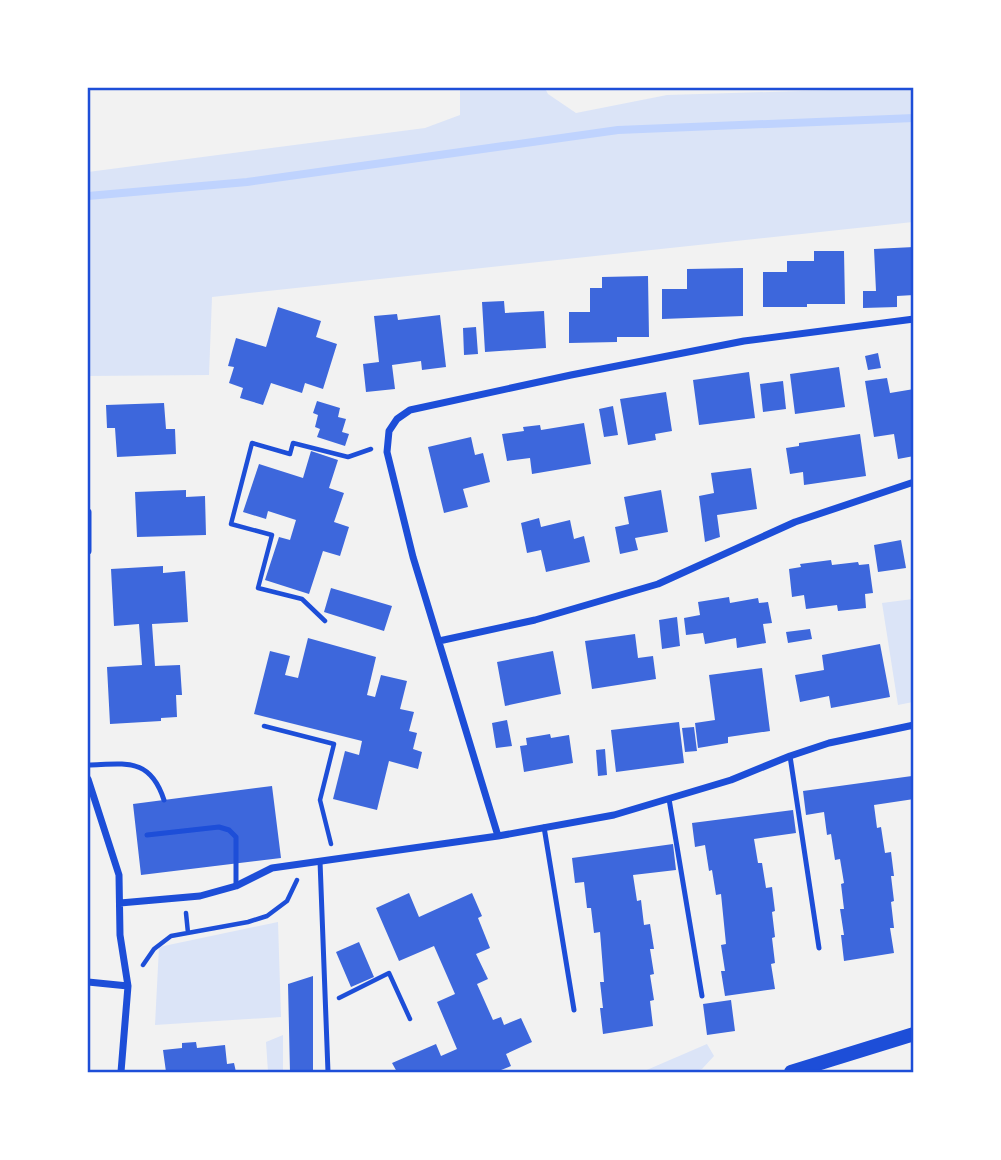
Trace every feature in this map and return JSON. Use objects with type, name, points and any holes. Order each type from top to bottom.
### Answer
[{"type":"main road","points":[[791,1073],[914,1034]]},
{"type":"street","points":[[498,836],[413,556],[387,452],[389,431],[397,419],[410,410],[744,341],[914,319]]},
{"type":"street","points":[[439,640],[535,620],[658,584],[795,522],[914,482]]},
{"type":"street","points":[[88,512],[88,551]]},
{"type":"street","points":[[120,903],[200,896],[236,886],[272,868],[498,836],[614,815],[731,780],[790,756],[853,737],[914,726]]},
{"type":"street","points":[[88,779],[119,875],[120,934],[128,986],[121,1073]]},
{"type":"street","points":[[88,982],[128,986]]},
{"type":"lane","points":[[790,756],[819,948]]},
{"type":"lane","points":[[88,765],[134,764],[158,782],[164,800]]},
{"type":"lane","points":[[669,799],[702,996]]},
{"type":"lane","points":[[147,835],[219,827],[229,830],[236,837],[236,886]]},
{"type":"lane","points":[[544,827],[574,1010]]},
{"type":"lane","points":[[320,861],[328,1073]]},
{"type":"path","points":[[324,621],[302,599],[258,587],[272,535],[231,524],[252,443],[290,454],[293,443],[348,457],[388,443]]},
{"type":"path","points":[[264,726],[334,744],[320,800],[334,859]]},
{"type":"path","points":[[128,986],[154,949],[171,936],[267,916],[287,901],[304,863]]},
{"type":"path","points":[[326,1004],[389,973],[410,1019]]},
{"type":"shaded area","points":[[460,88],[545,88],[548,94],[576,113],[667,95],[913,89],[913,222],[212,297],[209,375],[88,376],[88,172],[425,128],[460,115]]},
{"type":"shaded area","points":[[913,599],[913,702],[898,705],[882,603]]},
{"type":"shaded area","points":[[278,922],[281,1017],[155,1025],[159,947]]},
{"type":"shaded area","points":[[283,1035],[283,1072],[268,1072],[266,1042]]},
{"type":"shaded area","points":[[707,1044],[714,1056],[702,1069],[693,1072],[642,1072]]},
{"type":"building","points":[[914,247],[914,295],[897,296],[897,307],[863,308],[863,291],[876,291],[874,249]]},
{"type":"building","points":[[814,251],[844,251],[845,304],[763,307],[763,272],[787,272],[787,261],[814,261]]},
{"type":"building","points":[[743,268],[743,316],[662,319],[662,289],[687,289],[687,269]]},
{"type":"building","points":[[648,276],[649,337],[617,337],[617,342],[569,343],[569,312],[590,312],[590,288],[602,288],[602,277]]},
{"type":"building","points":[[504,301],[505,313],[544,311],[546,348],[485,352],[482,302]]},
{"type":"building","points":[[278,307],[321,321],[316,337],[337,344],[323,389],[305,383],[302,393],[271,383],[263,405],[240,398],[243,388],[229,383],[234,367],[228,366],[236,338],[266,347]]},
{"type":"building","points":[[397,314],[398,320],[440,315],[446,367],[422,370],[421,361],[392,365],[395,389],[366,392],[363,364],[379,362],[374,316]]},
{"type":"building","points":[[476,327],[478,354],[464,355],[463,328]]},
{"type":"building","points":[[878,353],[881,368],[868,370],[865,356]]},
{"type":"building","points":[[839,367],[845,407],[795,414],[790,374]]},
{"type":"building","points":[[749,372],[755,418],[699,425],[693,380]]},
{"type":"building","points":[[887,378],[890,393],[914,389],[914,456],[898,459],[894,434],[874,437],[865,381]]},
{"type":"building","points":[[783,381],[786,409],[763,412],[760,384]]},
{"type":"building","points":[[666,392],[672,431],[655,434],[656,440],[628,445],[620,399]]},
{"type":"building","points":[[317,401],[340,408],[338,417],[346,419],[342,432],[349,434],[345,446],[317,437],[320,429],[315,427],[318,415],[313,413]]},
{"type":"building","points":[[164,403],[166,429],[175,429],[176,454],[117,457],[115,428],[107,428],[106,405]]},
{"type":"building","points":[[613,406],[618,435],[604,437],[599,409]]},
{"type":"building","points":[[584,423],[591,464],[532,474],[530,458],[507,461],[502,434],[524,431],[523,427],[540,425],[541,430]]},
{"type":"building","points":[[860,434],[866,476],[804,485],[803,472],[790,474],[786,448],[799,446],[799,443]]},
{"type":"building","points":[[471,437],[475,455],[483,453],[490,482],[463,489],[468,507],[444,513],[428,447]]},
{"type":"building","points":[[311,451],[338,460],[329,488],[344,493],[334,522],[349,527],[340,556],[323,551],[309,594],[265,580],[279,537],[290,540],[296,520],[268,511],[266,519],[243,512],[259,464],[303,478]]},
{"type":"building","points":[[751,468],[757,509],[717,515],[720,537],[705,542],[699,496],[714,493],[711,473]]},
{"type":"building","points":[[186,490],[186,497],[205,496],[206,535],[137,537],[135,492]]},
{"type":"building","points":[[661,490],[668,532],[635,538],[638,550],[620,554],[615,527],[629,524],[624,497]]},
{"type":"building","points":[[539,518],[541,527],[570,520],[574,539],[584,536],[590,562],[546,572],[541,550],[527,553],[521,523]]},
{"type":"building","points":[[901,540],[906,568],[878,572],[874,545]]},
{"type":"building","points":[[831,560],[832,565],[858,562],[859,565],[869,564],[873,593],[865,594],[866,608],[838,611],[837,605],[806,609],[804,595],[792,597],[789,569],[801,567],[800,564]]},
{"type":"building","points":[[163,566],[163,573],[185,571],[188,622],[152,624],[155,666],[180,665],[182,695],[176,695],[177,717],[161,718],[161,721],[110,724],[107,667],[142,665],[139,624],[114,626],[111,569]]},
{"type":"building","points":[[331,588],[392,606],[384,631],[324,612]]},
{"type":"building","points":[[729,597],[730,603],[758,598],[759,603],[768,602],[772,623],[763,624],[766,643],[737,648],[736,638],[705,644],[703,633],[686,635],[684,618],[700,615],[698,602]]},
{"type":"building","points":[[677,617],[680,646],[662,649],[659,620]]},
{"type":"building","points":[[810,629],[812,639],[788,643],[786,632]]},
{"type":"building","points":[[635,634],[638,658],[653,656],[656,679],[592,689],[585,641]]},
{"type":"building","points":[[308,638],[376,657],[367,695],[375,697],[381,675],[407,681],[400,709],[414,712],[409,731],[417,733],[413,749],[422,752],[418,769],[389,761],[377,810],[333,799],[345,751],[359,755],[362,741],[254,714],[270,651],[290,656],[285,675],[298,678]]},
{"type":"building","points":[[880,644],[890,697],[831,708],[829,696],[800,702],[795,675],[824,670],[822,655]]},
{"type":"building","points":[[553,651],[561,694],[505,706],[497,662]]},
{"type":"building","points":[[762,668],[770,731],[728,737],[728,743],[698,748],[695,723],[715,720],[709,675]]},
{"type":"building","points":[[507,720],[512,746],[496,748],[492,723]]},
{"type":"building","points":[[679,722],[684,763],[616,772],[611,730]]},
{"type":"building","points":[[694,727],[697,751],[685,752],[682,728]]},
{"type":"building","points":[[550,734],[551,738],[569,735],[573,763],[524,772],[520,746],[527,745],[526,738]]},
{"type":"building","points":[[605,749],[607,775],[598,776],[596,750]]},
{"type":"building","points":[[912,776],[914,799],[874,805],[877,828],[881,827],[885,853],[891,852],[894,928],[890,928],[894,953],[844,961],[840,909],[844,909],[841,884],[844,883],[840,859],[835,860],[831,834],[827,835],[824,812],[806,815],[803,791]]},
{"type":"building","points":[[272,786],[281,858],[141,875],[133,804]]},
{"type":"building","points":[[793,810],[796,833],[754,839],[766,888],[772,887],[775,963],[771,964],[775,989],[725,996],[721,945],[726,944],[721,894],[716,895],[705,845],[695,847],[692,823]]},
{"type":"building","points":[[673,844],[676,870],[633,875],[637,901],[641,900],[644,925],[650,924],[654,949],[650,949],[654,974],[650,975],[654,1000],[650,1001],[653,1026],[603,1034],[600,982],[604,982],[600,932],[594,933],[584,882],[575,883],[572,858]]},
{"type":"building","points":[[409,893],[419,917],[472,893],[482,916],[478,918],[490,948],[476,954],[488,979],[477,984],[493,1020],[501,1017],[504,1025],[521,1018],[532,1042],[506,1054],[511,1066],[496,1072],[397,1072],[392,1063],[436,1044],[441,1056],[457,1049],[437,1002],[455,994],[434,946],[399,961],[376,908]]},
{"type":"building","points":[[359,942],[374,977],[351,987],[336,952]]},
{"type":"building","points":[[313,976],[313,1072],[290,1072],[288,984]]},
{"type":"building","points":[[731,1000],[735,1031],[707,1035],[703,1004]]},
{"type":"building","points":[[196,1042],[197,1048],[225,1045],[227,1064],[234,1063],[236,1072],[166,1072],[163,1050],[182,1048],[182,1043]]},
{"type":"waterway","points":[[88,196],[247,182],[618,130],[914,118]]}]
